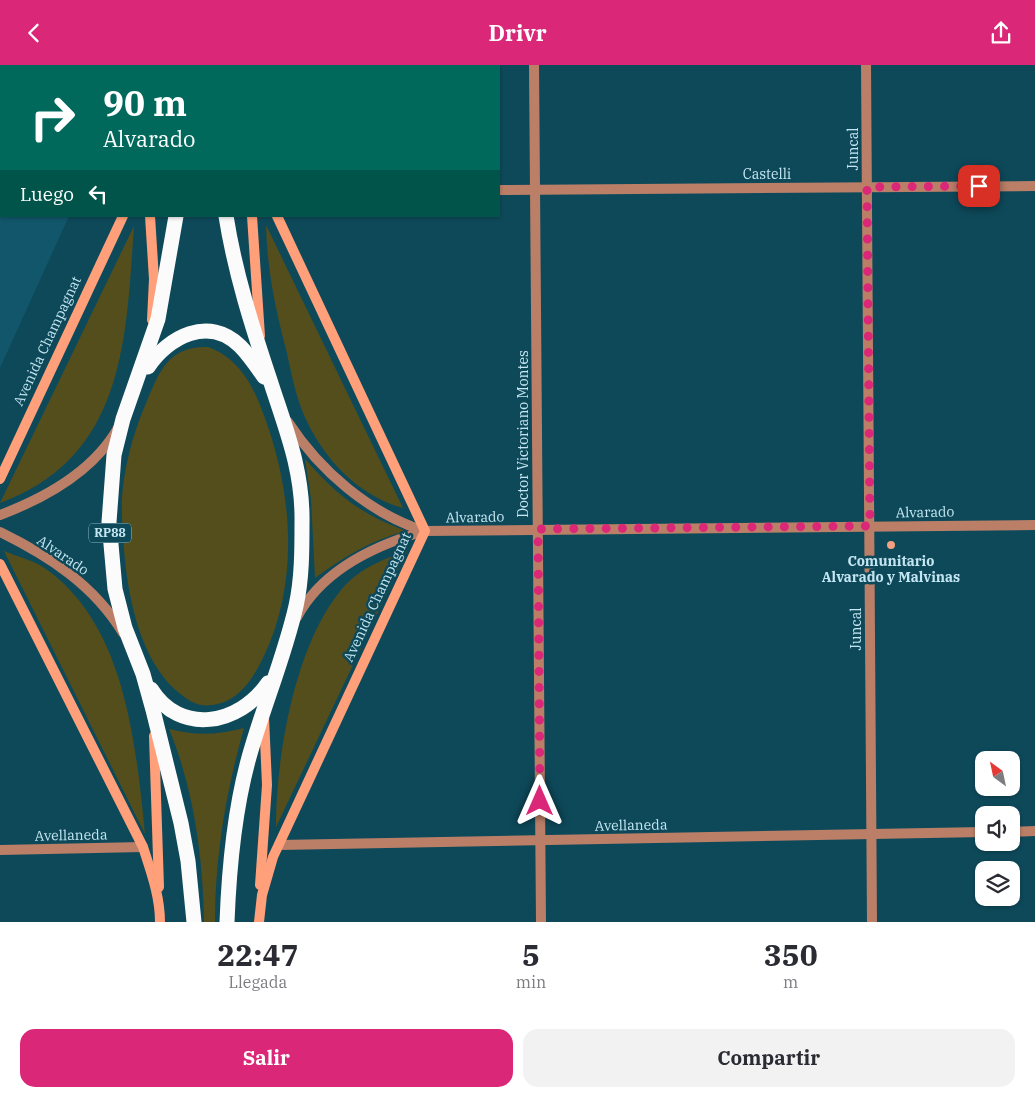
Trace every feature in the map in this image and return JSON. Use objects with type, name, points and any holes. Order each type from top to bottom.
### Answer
[{"type":"highway","name":"RP88","points":[[176,217],[168,270],[150,345],[123,419],[114,455],[109,522],[115,589],[125,628],[136,658],[152,691],[164,706],[188,718],[205,720],[231,715],[249,705],[268,684],[280,657]]},
{"type":"highway","name":"Avenida Champagnat","points":[[226,217],[240,288],[295,460],[302,520],[300,577],[289,634],[264,706],[247,764],[240,798],[231,859],[227,922]]},
{"type":"highway","name":"RP88","points":[[134,391],[154,358],[165,347],[186,334],[210,331],[230,338],[240,346],[264,376],[278,404]]},
{"type":"highway","name":"RP88","points":[[143,674],[188,861],[194,922]]},
{"type":"street","name":"Doctor Victoriano Montes","points":[[534,65],[541,922]]},
{"type":"street","name":"Juncal","points":[[866,65],[872,922]]},
{"type":"street","name":"Castelli","points":[[500,190],[1035,186]]},
{"type":"street","name":"Avenida Champagnat","points":[[0,479],[123,217]]},
{"type":"street","points":[[150,217],[154,279],[150,345]]},
{"type":"street","name":"Avenida Champagnat","points":[[252,217],[260,352]]},
{"type":"street","name":"Avenida Champagnat","points":[[259,917],[270,867],[279,845],[425,531],[277,217]]},
{"type":"street","name":"Alvarado","points":[[278,404],[296,435],[346,487],[393,518],[425,531]]},
{"type":"street","points":[[0,515],[26,505],[69,479],[90,462],[106,445],[123,419]]},
{"type":"street","name":"Alvarado","points":[[289,634],[300,612],[310,599],[337,572],[378,547],[425,531],[1035,525]]},
{"type":"street","name":"Alvarado","points":[[0,532],[42,555],[79,580],[110,615],[136,658]]},
{"type":"street","points":[[0,564],[143,847],[160,909]]},
{"type":"street","name":"Avenida Champagnat","points":[[259,917],[267,785],[264,706]]},
{"type":"street","points":[[153,710],[160,922]]},
{"type":"street","points":[[1020,832],[1035,831]]},
{"type":"street","name":"Avellaneda","points":[[279,845],[975,832]]},
{"type":"street","name":"Avellaneda","points":[[0,850],[143,847]]},
{"type":"shaded area","points":[[0,217],[69,217],[0,368]]},
{"type":"shaded area","points":[[266,225],[403,508],[371,494],[343,473],[321,446],[304,415],[298,399],[275,303],[268,256]]},
{"type":"shaded area","points":[[134,226],[127,311],[121,352],[111,390],[95,425],[73,456],[41,483],[0,503]]},
{"type":"shaded area","points":[[208,347],[220,352],[238,367],[257,398],[275,450],[282,480],[288,540],[287,571],[282,600],[275,630],[263,658],[249,682],[237,695],[212,705],[194,703],[178,692],[163,676],[141,635],[134,611],[125,563],[122,503],[125,473],[132,443],[157,379],[175,355],[195,348]]},
{"type":"shaded area","points":[[305,459],[350,502],[375,517],[406,531],[381,539],[358,550],[315,578],[311,499]]},
{"type":"shaded area","points":[[4,551],[43,567],[71,591],[92,619],[109,652],[121,687],[130,724],[137,762],[145,834]]},
{"type":"shaded area","points":[[407,551],[276,827],[284,735],[300,670],[312,639],[326,612],[348,582],[372,565]]},
{"type":"shaded area","points":[[244,728],[227,800],[219,848],[215,922],[204,922],[202,873],[196,824],[185,775],[169,729],[207,734]]},
{"type":"place","name":"Comunitario Alvarado y Malvinas","points":[[891,545]]},
{"type":"route","points":[[540,801],[538,529],[870,526],[867,187],[979,186]]}]
